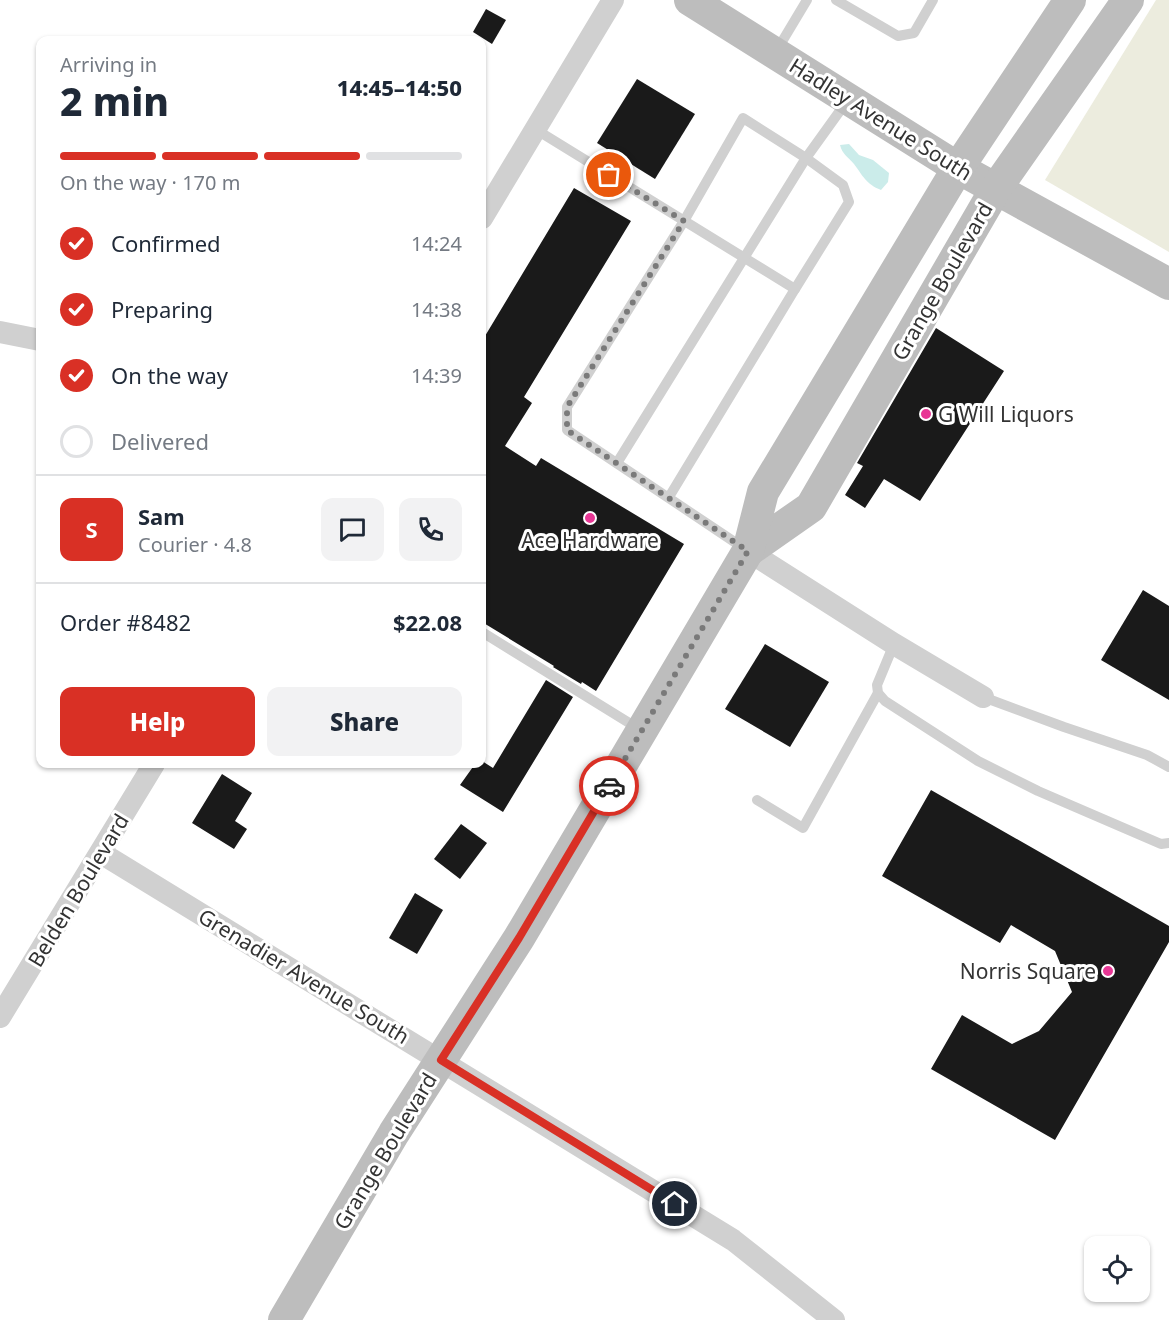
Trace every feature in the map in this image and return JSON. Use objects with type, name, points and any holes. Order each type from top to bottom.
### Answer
[{"type":"street","points":[[486,211],[613,0]]},
{"type":"street","name":"Hadley Avenue South","points":[[690,0],[958,168],[1169,284]]},
{"type":"street","name":"Grange Boulevard","points":[[285,1320],[394,1132],[519,938],[748,551],[764,492],[958,168],[1070,0]]},
{"type":"street","name":"Grange Boulevard","points":[[748,551],[811,507],[996,190],[1128,0]]},
{"type":"street","points":[[0,332],[36,339]]},
{"type":"street","points":[[748,551],[894,644],[983,697]]},
{"type":"street","name":"Belden Boulevard","points":[[3,1006],[101,853],[152,768]]},
{"type":"street","name":"Grenadier Avenue South","points":[[101,853],[734,1240],[834,1320]]},
{"type":"lane","points":[[775,53],[807,0]]},
{"type":"lane","points":[[836,0],[898,36],[914,33],[933,0]]},
{"type":"lane","points":[[617,463],[806,158],[848,99]]},
{"type":"lane","points":[[669,497],[849,202],[843,185],[806,158],[743,118],[684,221],[567,407],[567,430],[748,551]]},
{"type":"lane","points":[[535,129],[795,289]]},
{"type":"lane","points":[[486,634],[642,730]]},
{"type":"lane","points":[[894,644],[877,685],[878,693],[885,701],[978,761],[1038,791],[1166,846]]},
{"type":"lane","points":[[757,800],[803,828],[878,693]]},
{"type":"lane","points":[[983,697],[1147,755],[1169,766]]},
{"type":"shaded area","points":[[1156,0],[1169,0],[1169,252],[1045,180]]},
{"type":"water","points":[[849,144],[859,155],[873,160],[889,173],[888,182],[881,190],[868,182],[844,153],[840,145]]},
{"type":"building","points":[[486,9],[506,20],[492,44],[486,40],[486,36],[479,36],[473,32]]},
{"type":"building","points":[[637,79],[695,114],[655,179],[597,143]]},
{"type":"building","points":[[574,188],[631,221],[524,397],[532,403],[505,446],[536,466],[541,458],[684,544],[596,691],[486,624],[486,334]]},
{"type":"building","name":"G Will Liquors","points":[[936,328],[1004,371],[920,501],[884,479],[865,508],[845,495],[863,466],[857,463]]},
{"type":"building","points":[[1143,590],[1169,606],[1169,700],[1101,660]]},
{"type":"building","points":[[765,644],[829,682],[790,747],[725,709]]},
{"type":"building","points":[[546,680],[573,697],[503,812],[460,785],[472,768],[486,768],[486,764],[493,768]]},
{"type":"building","points":[[222,774],[252,793],[235,821],[247,829],[234,849],[192,823]]},
{"type":"building","name":"Norris Square","points":[[931,790],[1169,926],[1169,942],[1055,1140],[931,1069],[962,1015],[1012,1044],[1039,1031],[1072,992],[1055,951],[1011,925],[1000,943],[882,876]]},
{"type":"building","points":[[461,824],[487,843],[460,879],[434,859]]},
{"type":"building","points":[[415,893],[443,910],[417,954],[389,938]]},
{"type":"way so far","points":[[609,175],[684,221],[567,407],[567,430],[748,551],[609,786]]},
{"type":"place","name":"G Will Liquors","points":[[926,414]]},
{"type":"place","name":"Ace Hardware","points":[[590,518]]},
{"type":"place","name":"Norris Square","points":[[1108,971]]},
{"type":"route","points":[[609,786],[519,938],[441,1060],[675,1204]]}]
